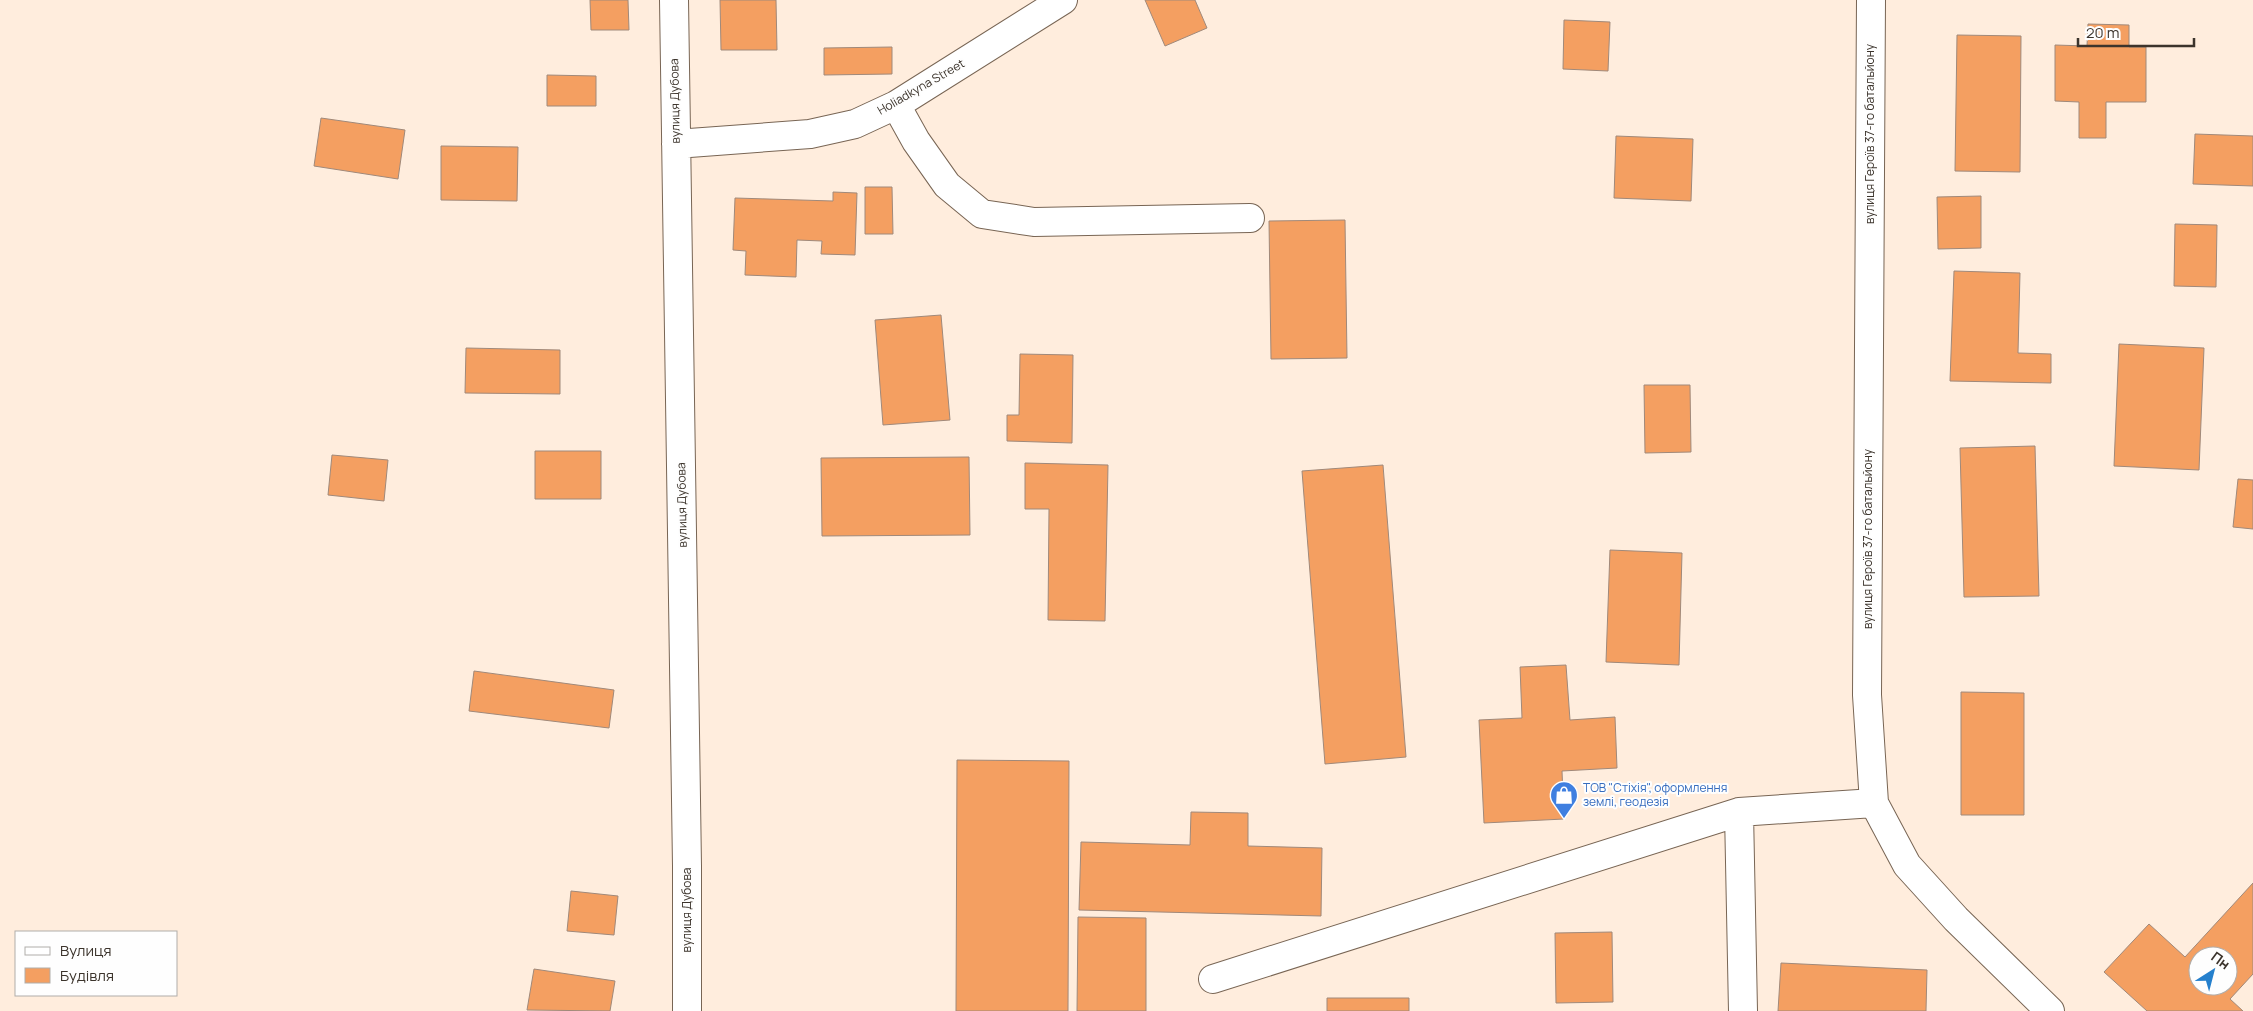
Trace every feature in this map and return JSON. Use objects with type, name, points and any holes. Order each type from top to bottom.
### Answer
[{"type":"street","name":"вулиця Дубова","points":[[674,0],[687,836],[687,1011]]},
{"type":"street","name":"Holiadkyna Street","points":[[676,144],[810,134],[855,124],[896,104],[1063,0]]},
{"type":"street","name":"вулиця Героїв 37-го батальйону","points":[[1871,0],[1867,695],[1874,803],[1907,865],[1956,919],[2050,1011]]},
{"type":"street","points":[[896,104],[916,141],[947,185],[982,214],[1034,222],[1250,218]]},
{"type":"street","points":[[1213,979],[1739,812],[1874,803]]},
{"type":"street","points":[[1739,812],[1743,1011]]},
{"type":"building","points":[[590,0],[628,0],[629,30],[591,30]]},
{"type":"building","points":[[720,0],[776,0],[777,50],[721,50]]},
{"type":"building","points":[[1145,0],[1195,0],[1207,28],[1165,46]]},
{"type":"building","points":[[1564,20],[1610,22],[1608,71],[1563,69]]},
{"type":"building","points":[[2088,24],[2129,25],[2129,47],[2146,47],[2146,102],[2106,102],[2106,138],[2079,138],[2079,102],[2055,101],[2055,45],[2087,46]]},
{"type":"building","points":[[1957,35],[2021,36],[2020,172],[1955,171]]},
{"type":"building","points":[[892,47],[892,74],[824,75],[824,48]]},
{"type":"building","points":[[547,75],[596,76],[596,106],[547,106]]},
{"type":"building","points":[[321,118],[405,130],[398,179],[314,166]]},
{"type":"building","points":[[2195,134],[2253,136],[2253,186],[2193,184]]},
{"type":"building","points":[[1616,136],[1693,139],[1691,201],[1614,198]]},
{"type":"building","points":[[441,146],[518,147],[517,201],[441,200]]},
{"type":"building","points":[[865,187],[892,187],[893,234],[865,234]]},
{"type":"building","points":[[833,192],[857,193],[855,255],[821,254],[822,241],[797,240],[796,277],[745,275],[746,251],[733,250],[735,198],[833,201]]},
{"type":"building","points":[[1981,196],[1981,248],[1938,249],[1937,197]]},
{"type":"building","points":[[1345,220],[1347,358],[1271,359],[1269,221]]},
{"type":"building","points":[[2175,224],[2217,225],[2216,287],[2174,286]]},
{"type":"building","points":[[1954,271],[2020,273],[2018,353],[2051,354],[2051,383],[1950,381]]},
{"type":"building","points":[[941,315],[950,420],[883,425],[875,320]]},
{"type":"building","points":[[2119,344],[2204,348],[2199,470],[2114,466]]},
{"type":"building","points":[[466,348],[560,350],[560,394],[465,393]]},
{"type":"building","points":[[1020,354],[1073,355],[1072,443],[1007,441],[1007,415],[1019,415]]},
{"type":"building","points":[[1644,385],[1690,385],[1691,452],[1645,453]]},
{"type":"building","points":[[2035,446],[2039,596],[1964,597],[1960,448]]},
{"type":"building","points":[[535,451],[601,451],[601,499],[535,499]]},
{"type":"building","points":[[332,455],[388,460],[384,501],[328,495]]},
{"type":"building","points":[[969,457],[970,535],[822,536],[821,458]]},
{"type":"building","points":[[1025,463],[1108,465],[1105,621],[1048,620],[1049,509],[1025,509]]},
{"type":"building","points":[[1383,465],[1406,757],[1325,764],[1302,471]]},
{"type":"building","points":[[2238,479],[2253,480],[2253,529],[2233,527]]},
{"type":"building","points":[[1610,550],[1682,553],[1679,665],[1606,662]]},
{"type":"building","points":[[1566,665],[1570,720],[1615,717],[1617,768],[1562,771],[1564,819],[1484,823],[1479,720],[1522,718],[1520,667]]},
{"type":"building","points":[[474,671],[614,690],[609,728],[469,711]]},
{"type":"building","points":[[1961,692],[2024,693],[2024,815],[1961,815]]},
{"type":"building","points":[[957,760],[1069,761],[1068,1011],[956,1011]]},
{"type":"building","points":[[1191,812],[1248,813],[1248,846],[1322,848],[1321,916],[1079,910],[1081,842],[1190,845]]},
{"type":"building","points":[[2253,883],[2253,974],[2238,990],[2238,946],[2195,946]]},
{"type":"building","points":[[571,891],[618,896],[614,935],[567,931]]},
{"type":"building","points":[[1078,917],[1146,918],[1146,1011],[1077,1011]]},
{"type":"building","points":[[2149,924],[2185,957],[2188,954],[2188,996],[2233,996],[2230,999],[2243,1011],[2147,1011],[2104,972]]},
{"type":"building","points":[[1612,932],[1613,1002],[1556,1003],[1555,933]]},
{"type":"building","points":[[1781,963],[1927,970],[1926,1011],[1778,1011]]},
{"type":"building","points":[[534,969],[615,981],[610,1011],[527,1010]]},
{"type":"building","points":[[1327,998],[1409,998],[1409,1011],[1327,1011]]},
{"type":"place","name":"ТОВ \"Стіхія\", оформлення землі, геодезія","points":[[1564,819]]}]
